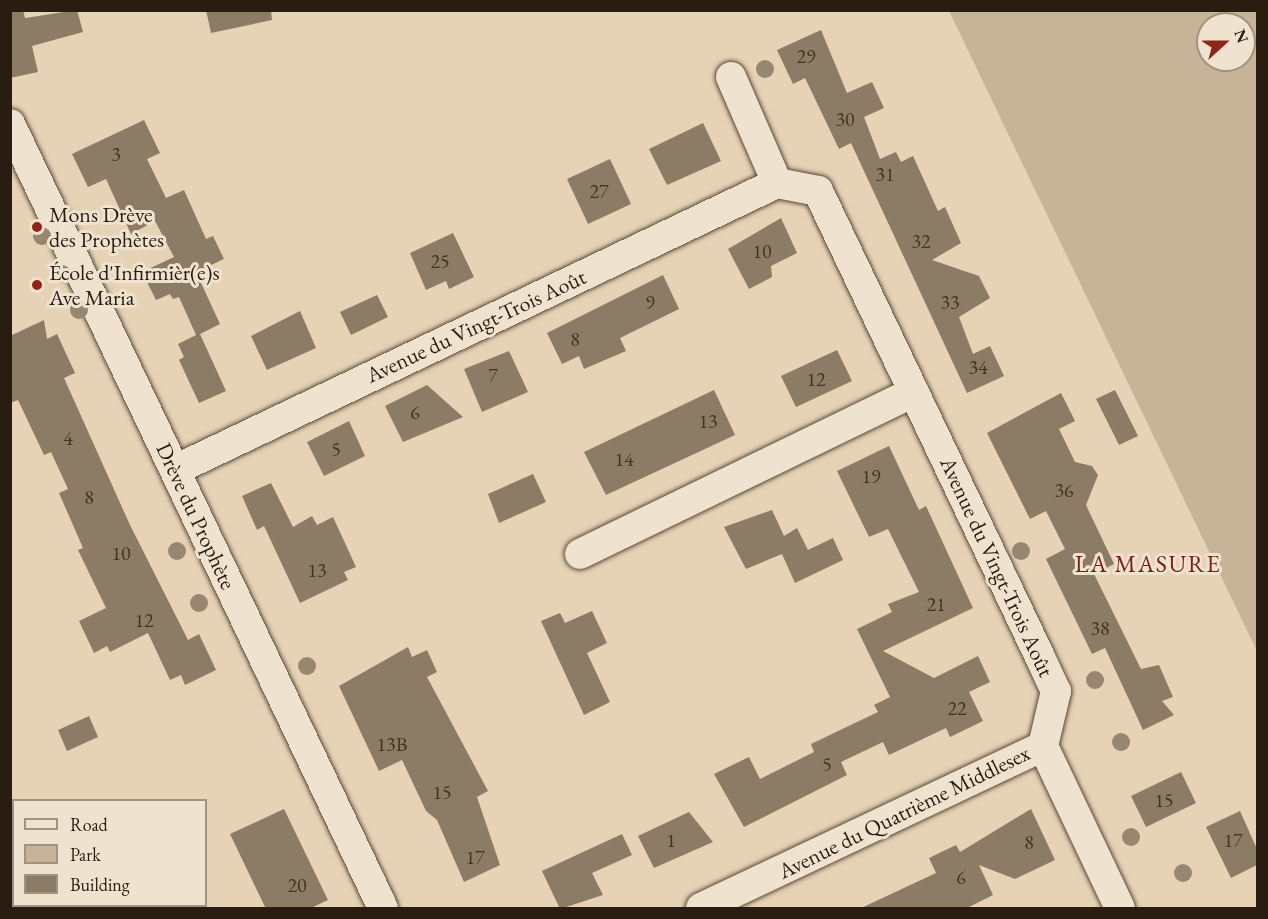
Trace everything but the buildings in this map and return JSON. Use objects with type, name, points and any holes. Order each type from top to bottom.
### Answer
[{"type":"street","points":[[731,77],[777,183]]},
{"type":"street","name":"Drève du Prophète","points":[[10,124],[383,909]]},
{"type":"street","name":"Avenue du Vingt-Trois Août","points":[[174,470],[777,183],[818,191],[1056,691],[1042,746]]},
{"type":"street","points":[[580,554],[914,392]]},
{"type":"street","name":"Avenue du Quatrième Middlesex","points":[[700,909],[1042,746],[1120,909]]},
{"type":"green space","points":[[949,11],[1257,11],[1257,651]]},
{"type":"place","name":"Mons Drève des Prophètes","points":[[37,227]]},
{"type":"place","name":"École d'Infirmièr(e)s Ave Maria","points":[[37,285]]},
{"type":"district","name":"LA MASURE","points":[[1148,564]]}]
